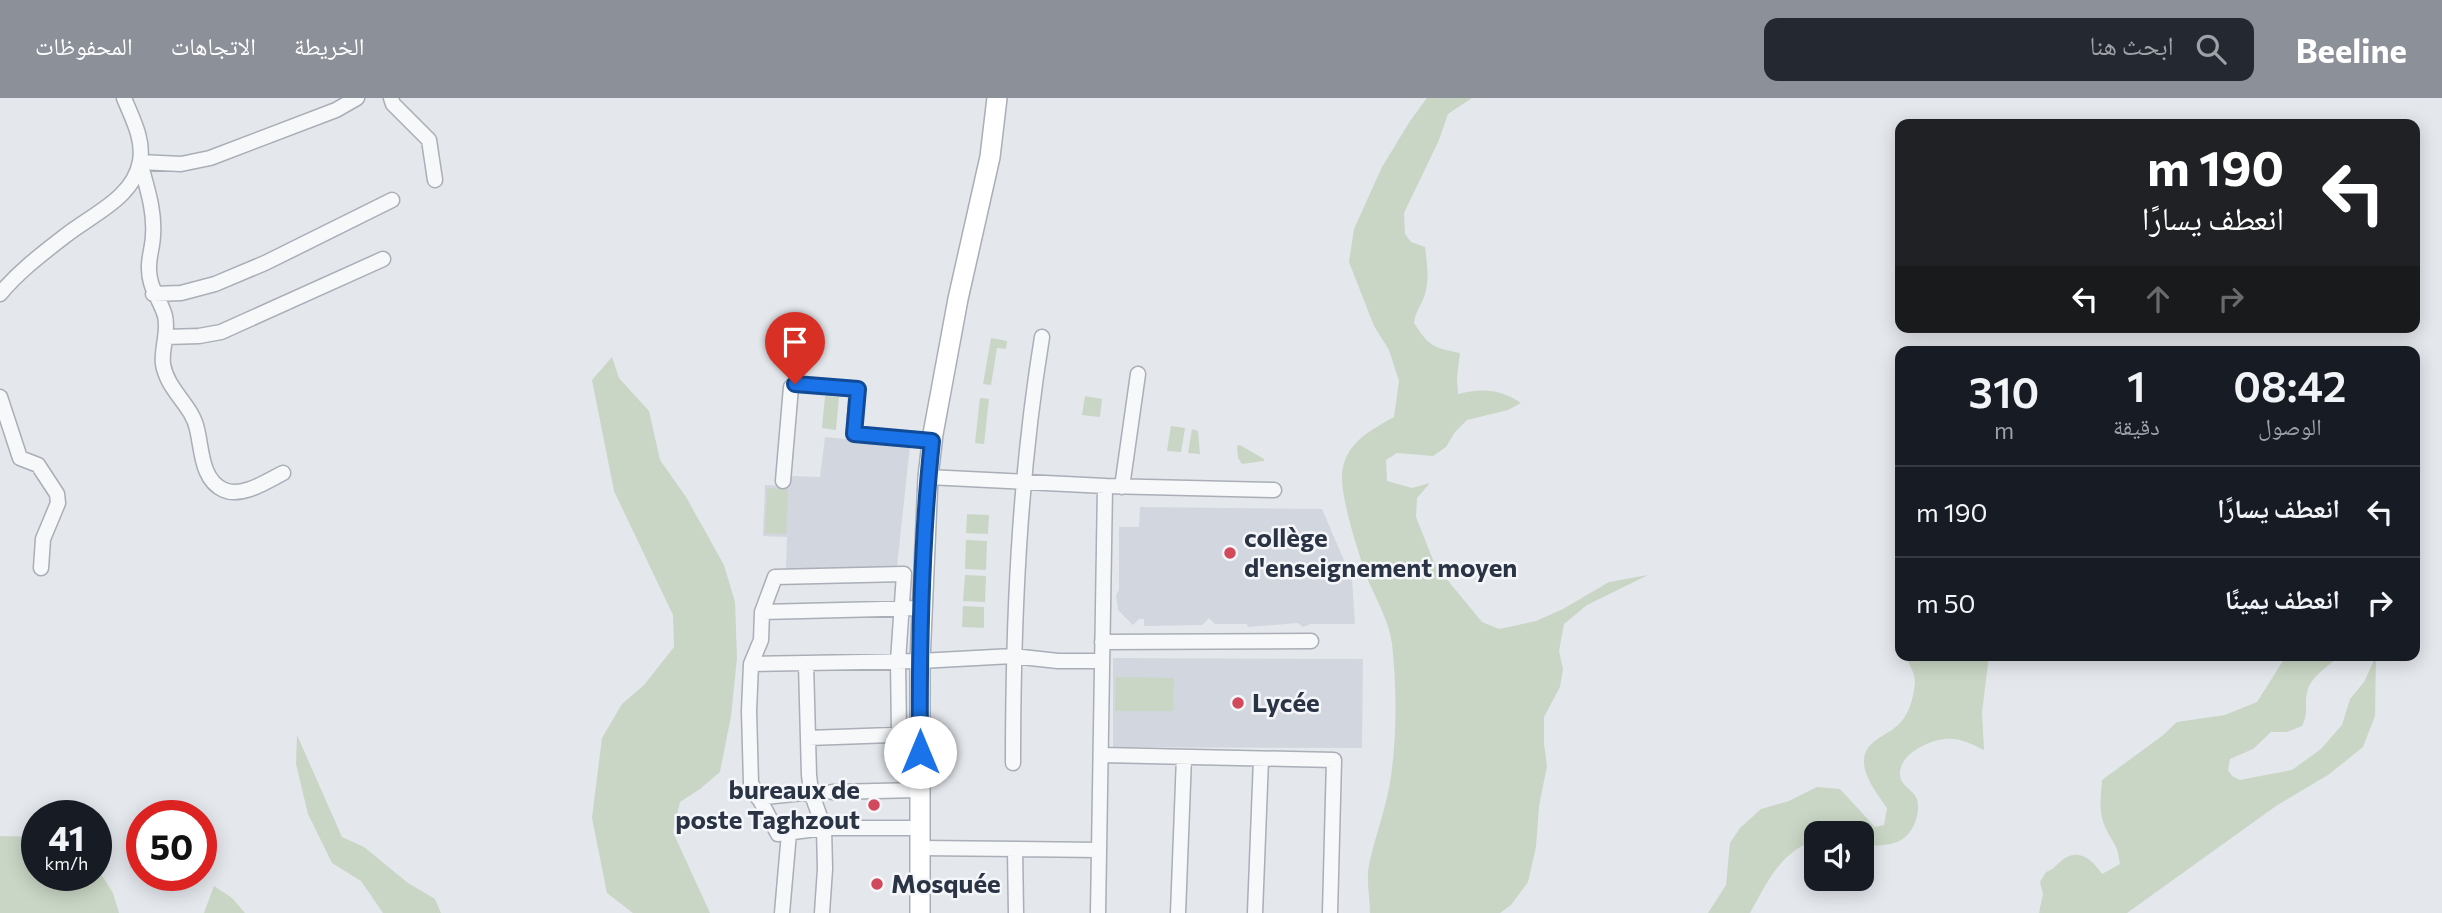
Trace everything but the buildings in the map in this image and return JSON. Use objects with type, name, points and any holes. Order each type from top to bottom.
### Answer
[{"type":"main road","points":[[920,913],[920,661],[928,477],[958,299],[990,157],[998,98]]},
{"type":"street","points":[[124,98],[140,140],[140,162],[149,197],[154,233],[149,267],[153,294],[165,317],[163,362],[168,383],[197,427],[201,461],[217,486],[227,492],[248,490],[283,473]]},
{"type":"street","points":[[140,162],[181,164],[210,158],[336,110],[357,98]]},
{"type":"street","points":[[391,98],[393,104],[429,140],[435,180]]},
{"type":"street","points":[[0,294],[14,277],[68,233],[112,204],[133,178],[140,162]]},
{"type":"street","points":[[153,294],[181,293],[215,284],[265,263],[392,200]]},
{"type":"street","points":[[166,337],[221,332],[279,308],[383,258]]},
{"type":"street","points":[[1013,763],[1013,656],[1023,482],[1042,337]]},
{"type":"street","points":[[1122,487],[1138,374]]},
{"type":"street","points":[[783,481],[791,387],[795,384],[858,389],[854,434],[932,441]]},
{"type":"street","points":[[0,397],[20,458],[38,465],[57,494],[58,503],[43,539],[41,568]]},
{"type":"street","points":[[928,477],[1122,487],[1274,490]]},
{"type":"street","points":[[1098,913],[1105,486]]},
{"type":"street","points":[[899,734],[898,661],[904,574],[775,577],[762,612],[761,640],[751,664],[749,711],[751,783],[778,834],[824,828],[1015,850],[1099,850]]},
{"type":"street","points":[[762,612],[922,608]]},
{"type":"street","points":[[1102,642],[1311,641]]},
{"type":"street","points":[[751,664],[920,661],[1013,656],[1102,661]]},
{"type":"street","points":[[806,664],[811,792],[824,828],[822,913]]},
{"type":"street","points":[[808,738],[920,734]]},
{"type":"street","points":[[1102,755],[1334,760],[1330,913]]},
{"type":"street","points":[[1178,913],[1184,757]]},
{"type":"street","points":[[1255,913],[1261,759]]},
{"type":"street","points":[[832,792],[920,790]]},
{"type":"street","points":[[758,798],[811,792]]},
{"type":"street","points":[[782,913],[789,833]]},
{"type":"street","points":[[1015,850],[1016,913]]},
{"type":"shaded area","points":[[825,437],[910,446],[897,566],[786,570],[787,537],[763,536],[765,485],[790,486],[791,476],[820,477]]},
{"type":"shaded area","name":"collège d'enseignement moyen","points":[[1140,507],[1322,509],[1352,579],[1355,624],[1310,624],[1303,627],[1298,623],[1248,627],[1247,624],[1215,624],[1209,618],[1202,625],[1144,626],[1144,619],[1139,619],[1133,625],[1118,610],[1116,595],[1119,590],[1119,527],[1139,527]]},
{"type":"shaded area","name":"Lycée","points":[[1113,658],[1363,659],[1362,748],[1113,747]]},
{"type":"green space","points":[[1427,98],[1472,98],[1448,114],[1439,140],[1404,213],[1405,234],[1411,242],[1425,247],[1427,266],[1426,291],[1414,323],[1433,345],[1460,353],[1458,394],[1491,391],[1521,403],[1508,410],[1467,420],[1455,432],[1446,447],[1433,456],[1397,453],[1386,460],[1387,481],[1412,488],[1430,483],[1417,498],[1416,517],[1435,565],[1482,622],[1499,629],[1536,621],[1563,609],[1609,582],[1648,575],[1587,605],[1564,624],[1559,651],[1563,669],[1560,687],[1544,717],[1547,766],[1539,806],[1536,847],[1528,882],[1511,905],[1500,913],[1370,913],[1369,865],[1388,793],[1392,766],[1396,713],[1395,678],[1390,636],[1356,543],[1342,477],[1343,466],[1352,447],[1367,433],[1394,417],[1399,381],[1389,350],[1374,326],[1349,262],[1354,229],[1382,167]]},
{"type":"green space","points":[[991,338],[1007,341],[1006,349],[997,348],[991,385],[983,384]]},
{"type":"green space","points":[[612,357],[619,378],[649,411],[660,460],[686,497],[724,565],[735,602],[737,658],[731,716],[720,772],[680,802],[673,832],[710,913],[633,913],[607,893],[592,818],[602,738],[622,704],[644,685],[674,647],[673,615],[614,491],[592,380]]},
{"type":"green space","points":[[825,396],[839,397],[836,430],[822,428]]},
{"type":"green space","points":[[1085,396],[1102,399],[1100,417],[1082,415]]},
{"type":"green space","points":[[980,398],[989,399],[984,444],[975,443]]},
{"type":"green space","points":[[1171,426],[1185,428],[1181,452],[1167,451]]},
{"type":"green space","points":[[1192,429],[1198,431],[1200,454],[1188,453]]},
{"type":"green space","points":[[1240,445],[1264,461],[1242,464],[1238,458],[1237,446]]},
{"type":"green space","points":[[767,488],[788,489],[786,534],[765,533]]},
{"type":"green space","points":[[967,514],[989,515],[988,534],[966,533]]},
{"type":"green space","points":[[966,540],[987,541],[986,570],[965,569]]},
{"type":"green space","points":[[965,575],[986,576],[985,602],[963,601]]},
{"type":"green space","points":[[963,606],[984,607],[984,628],[962,627]]},
{"type":"green space","points":[[1908,661],[1988,661],[1982,712],[1984,750],[1961,740],[1945,739],[1911,753],[1901,766],[1900,774],[1904,785],[1917,799],[1915,823],[1899,841],[1874,845],[1874,826],[1884,825],[1887,808],[1868,779],[1864,766],[1865,753],[1905,717],[1915,682]]},
{"type":"green space","points":[[2283,661],[2334,661],[2311,682],[2302,726],[2287,732],[2271,732],[2253,749],[2230,759],[2228,770],[2240,780],[2292,770],[2321,749],[2342,725],[2350,699],[2376,661],[2375,716],[2363,747],[2328,775],[2276,806],[2127,913],[2039,913],[2043,894],[2040,882],[2046,872],[2066,857],[2084,856],[2102,874],[2120,864],[2116,847],[2101,815],[2102,780],[2177,722],[2225,715],[2257,702]]},
{"type":"green space","points":[[1116,677],[1174,678],[1173,711],[1115,711]]},
{"type":"green space","points":[[297,735],[342,837],[364,847],[408,883],[435,899],[441,913],[383,913],[361,881],[332,863],[308,814],[296,764]]},
{"type":"green space","points":[[1817,787],[1840,789],[1869,821],[1804,821],[1804,845],[1776,869],[1750,913],[1708,913],[1726,885],[1730,843],[1740,828],[1761,809],[1789,801]]},
{"type":"green space","points":[[0,836],[21,837],[21,891],[112,891],[119,913],[0,913]]},
{"type":"green space","points":[[217,888],[232,898],[245,913],[204,913],[212,891],[217,891]]},
{"type":"place","name":"collège d'enseignement moyen","points":[[1230,553]]},
{"type":"place","name":"Lycée","points":[[1238,703]]},
{"type":"place","name":"bureaux de poste Taghzout","points":[[874,805]]},
{"type":"place","name":"Mosquée","points":[[877,884]]},
{"type":"route","points":[[795,384],[858,389],[854,434],[932,441],[920,661],[920,752]]}]
